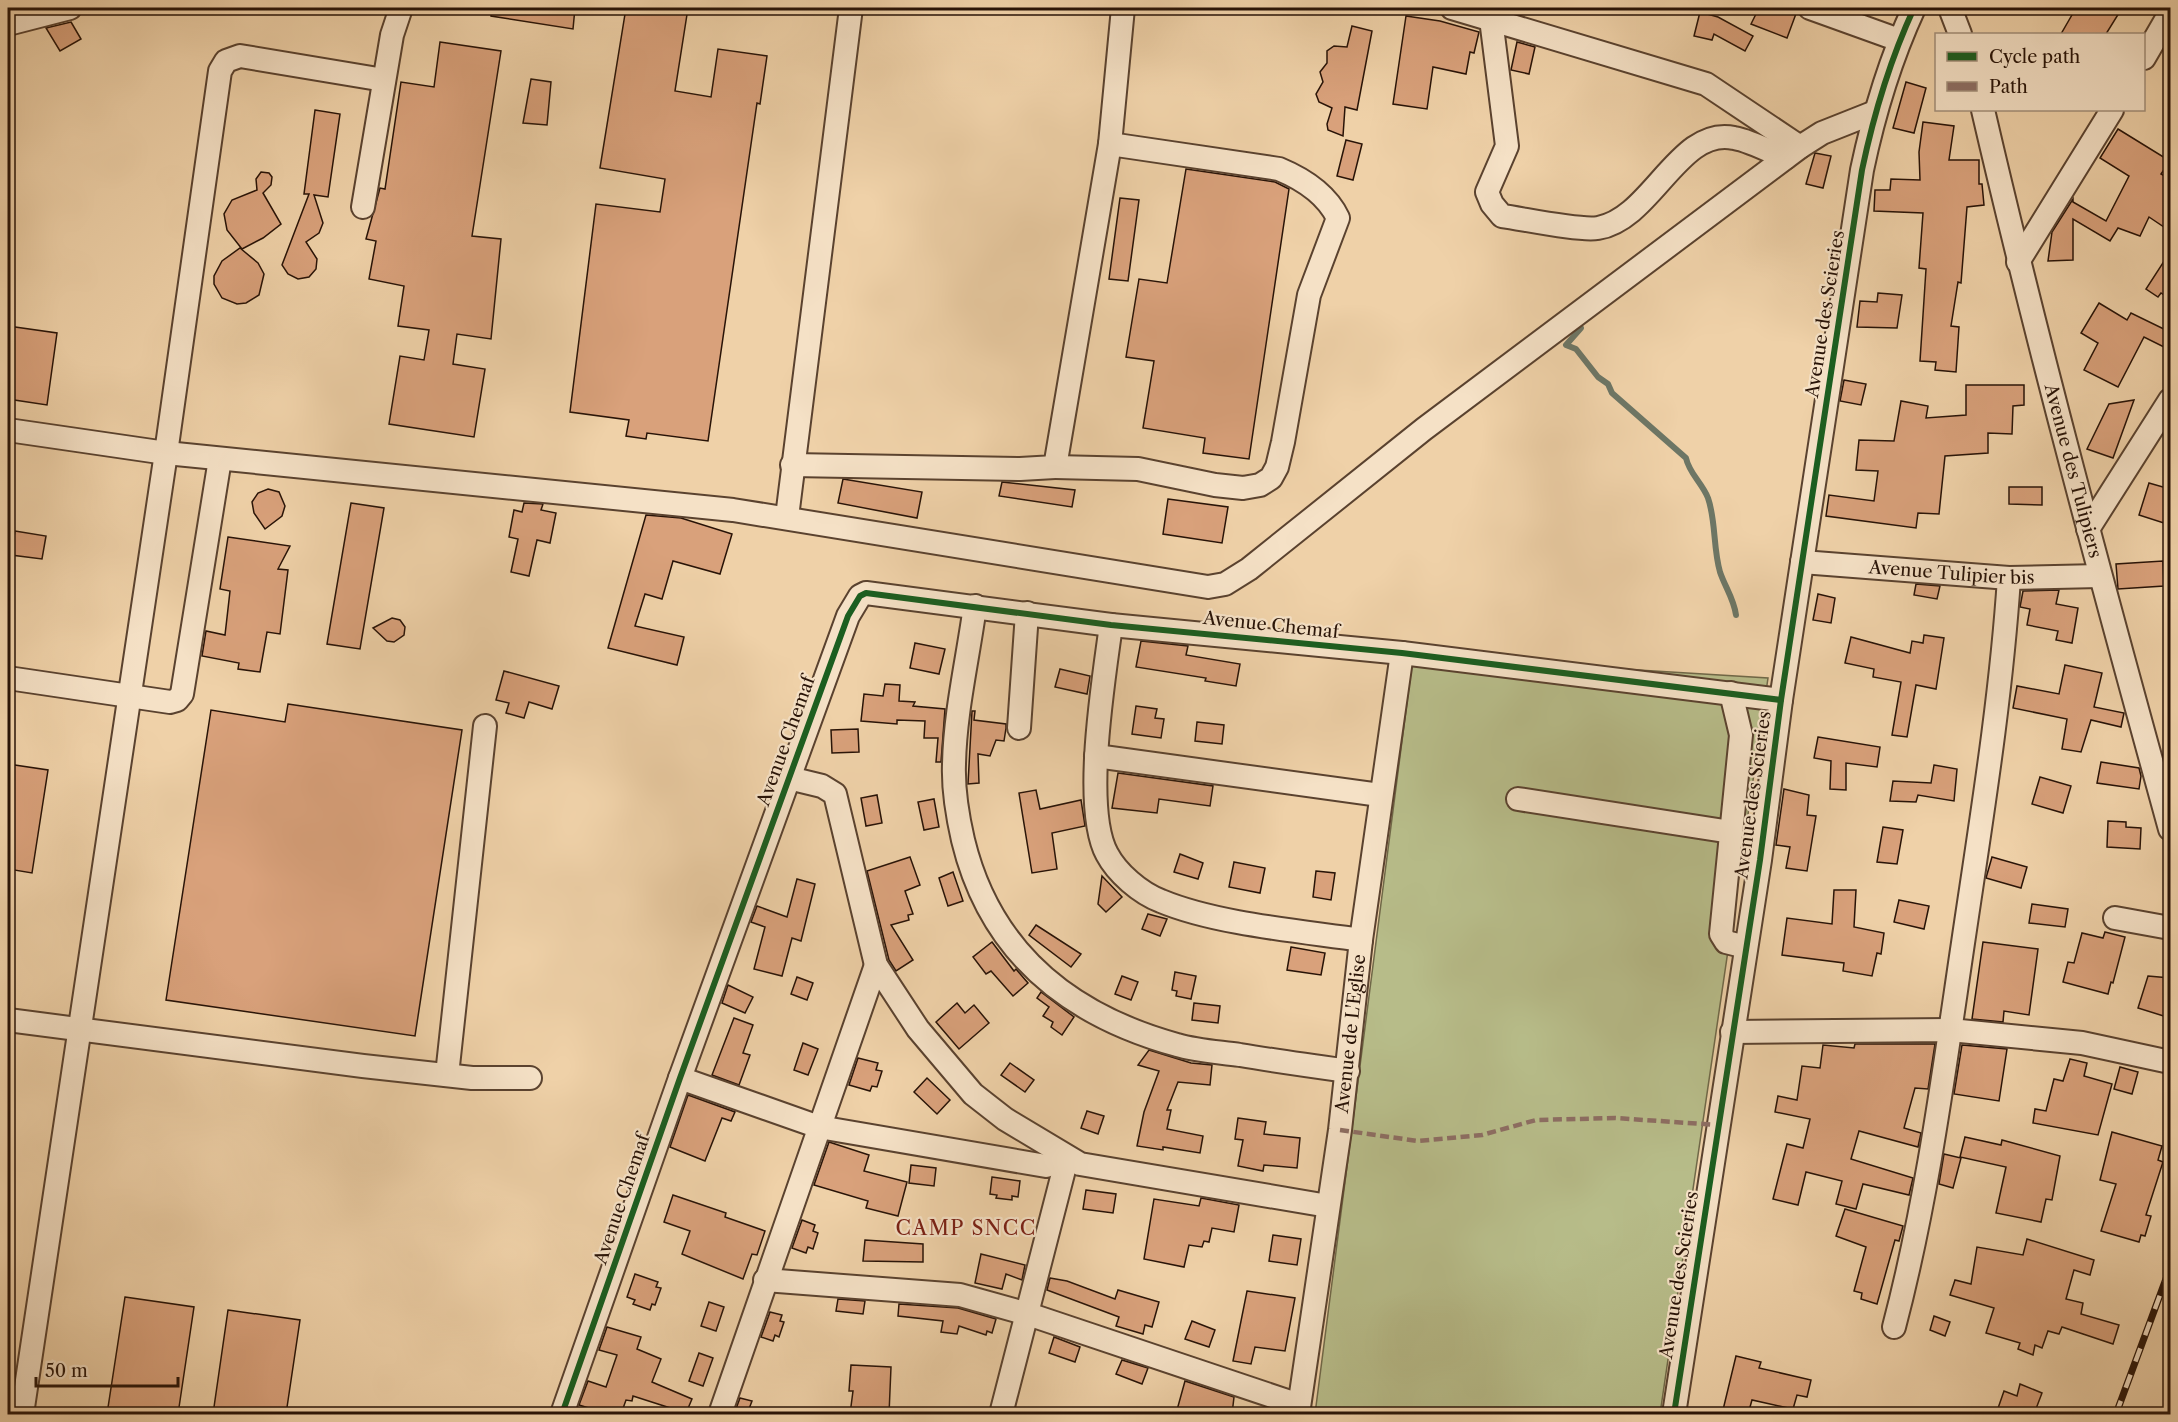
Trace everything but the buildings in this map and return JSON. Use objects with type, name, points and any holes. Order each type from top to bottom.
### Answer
[{"type":"street","points":[[8,24],[70,8]]},
{"type":"street","points":[[363,207],[384,80],[401,8]]},
{"type":"street","points":[[787,518],[851,8]]},
{"type":"street","points":[[1055,467],[1110,144],[1123,8]]},
{"type":"street","points":[[1452,8],[1707,84],[1793,152]]},
{"type":"street","points":[[1810,8],[1899,40]]},
{"type":"street","name":"Avenue des Scieries","points":[[1674,1414],[1746,946],[1780,700],[1862,170],[1875,112],[1899,40],[1914,8]]},
{"type":"street","points":[[1950,8],[1960,33]]},
{"type":"street","points":[[2145,57],[2164,38],[2170,13]]},
{"type":"street","points":[[1491,20],[1507,146],[1487,192],[1492,204],[1502,216],[1597,228],[1620,220],[1640,205],[1684,155],[1712,138],[1733,137],[1793,152]]},
{"type":"street","points":[[22,1414],[166,453],[220,71],[226,62],[240,56],[384,80]]},
{"type":"street","name":"Avenue des Tulipiers","points":[[1983,111],[2018,262],[2100,576],[2166,796],[2170,829]]},
{"type":"street","points":[[2018,262],[2111,111]]},
{"type":"street","points":[[8,430],[166,453],[787,518],[1208,587],[1225,584],[1249,569],[1424,429],[1793,152],[1822,133],[1875,112]]},
{"type":"street","points":[[792,465],[1020,470],[1055,467],[1138,469],[1215,485],[1244,488],[1260,485],[1271,478],[1277,467],[1283,442],[1309,295],[1338,218],[1332,206],[1322,196],[1294,175],[1279,169],[1110,144]]},
{"type":"street","points":[[2088,529],[2170,400]]},
{"type":"street","points":[[8,678],[170,702],[177,700],[182,693],[220,459]]},
{"type":"street","name":"Avenue Tulipier bis","points":[[1802,562],[2009,578],[2100,576]]},
{"type":"street","points":[[1894,1327],[1909,1270],[1950,1030],[2004,667],[2009,578]]},
{"type":"street","name":"Avenue Chemaf","points":[[562,1414],[680,1077],[848,616],[860,596],[873,592],[1111,625],[1402,653],[1780,700]]},
{"type":"street","points":[[975,606],[954,762],[955,807],[975,882],[992,917],[1010,944],[1036,973],[1066,995],[1106,1018],[1145,1035],[1179,1046],[1348,1071]]},
{"type":"street","points":[[1019,728],[1027,613]]},
{"type":"street","points":[[1111,625],[1095,780],[1101,839],[1107,854],[1119,870],[1146,893],[1182,908],[1233,920],[1361,940]]},
{"type":"street","name":"Avenue de L'Eglise","points":[[1299,1410],[1348,1071],[1361,940],[1402,653]]},
{"type":"street","points":[[1731,693],[1741,735],[1721,934],[1726,942],[1746,946]]},
{"type":"street","points":[[447,1075],[484,726]]},
{"type":"street","points":[[1096,756],[1380,795]]},
{"type":"street","points":[[789,778],[822,786],[835,794],[876,965],[918,1029],[973,1094],[1005,1119],[1067,1158],[1093,1168],[1328,1206]]},
{"type":"street","points":[[1518,800],[1731,832]]},
{"type":"street","points":[[2115,918],[2170,928]]},
{"type":"street","points":[[720,1414],[876,965]]},
{"type":"street","points":[[8,1020],[79,1031],[447,1075],[530,1078]]},
{"type":"street","points":[[1732,1032],[1950,1030],[2082,1043],[2170,1062]]},
{"type":"street","points":[[680,1077],[819,1127],[1047,1166],[1067,1158]]},
{"type":"street","points":[[1001,1414],[1067,1158]]},
{"type":"street","points":[[765,1280],[949,1294],[1028,1314],[1299,1410]]},
{"type":"green space","points":[[1413,656],[1768,678],[1660,1414],[1315,1414]]},
{"type":"waterway","points":[[1571,326],[1581,328],[1566,345],[1576,349],[1598,377],[1608,384],[1612,393],[1686,458],[1708,498],[1718,563],[1736,615]]},
{"type":"railway","points":[[2116,1414],[2170,1268]]},
{"type":"marked path","points":[[1340,1130],[1418,1141],[1482,1135],[1536,1120],[1615,1118],[1718,1125]]},
{"type":"cycle path","points":[[1674,1414],[1760,860],[1781,700],[1862,170],[1883,87],[1914,8]]},
{"type":"cycle path","points":[[562,1414],[680,1078],[848,616],[860,596],[866,593],[1111,625],[1402,653],[1781,700]]},
{"type":"district","name":"CAMP SNCC","points":[[966,1228]]}]
